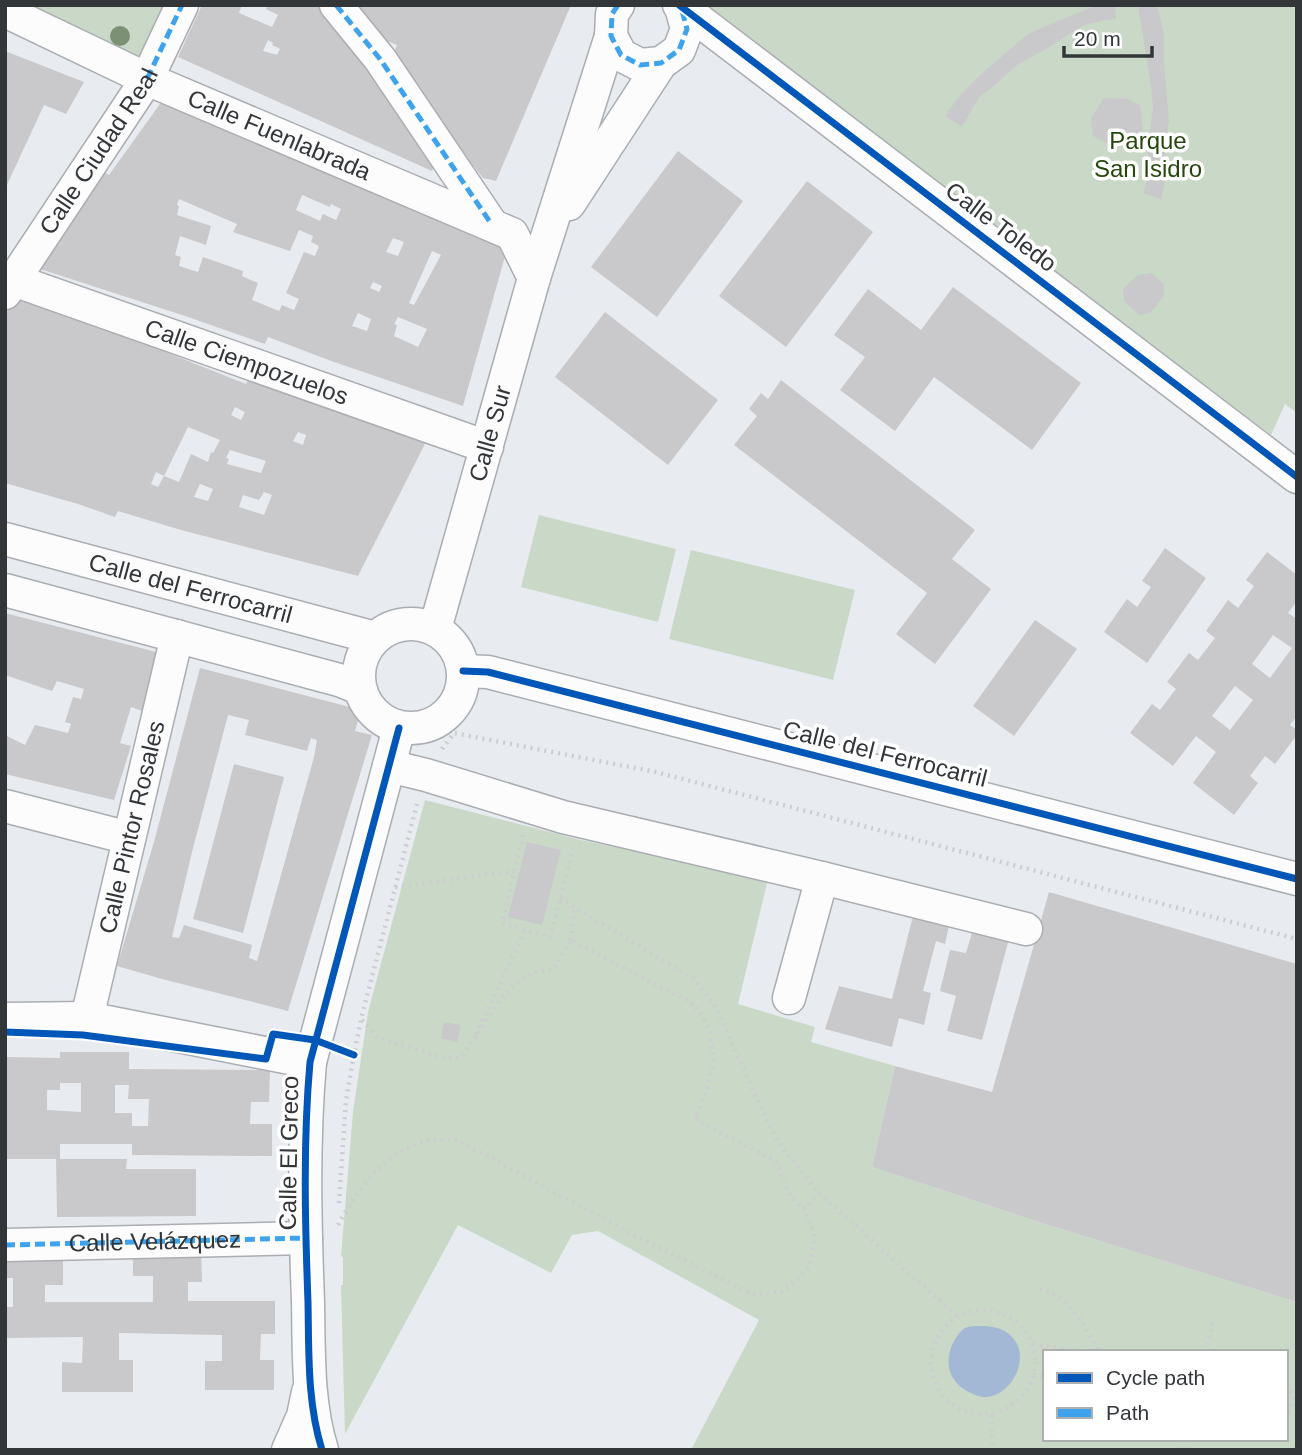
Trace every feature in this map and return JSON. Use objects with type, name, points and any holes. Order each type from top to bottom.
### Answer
[{"type":"street","name":"Calle Ciudad Real","points":[[8,283],[147,79],[182,5]]},
{"type":"street","points":[[336,5],[380,59],[492,225]]},
{"type":"street","name":"Calle Sur","points":[[435,629],[534,278],[611,36],[612,15],[618,5]]},
{"type":"street","name":"Calle Sur","points":[[547,237],[661,64],[679,50],[687,29],[680,6]]},
{"type":"street","name":"Calle Toledo","points":[[680,6],[1297,477]]},
{"type":"street","name":"Calle Fuenlabrada","points":[[5,11],[147,79],[512,234],[534,278]]},
{"type":"street","points":[[611,36],[621,55],[640,65],[661,64]]},
{"type":"street","name":"Calle Ciempozuelos","points":[[8,283],[487,447]]},
{"type":"street","name":"Calle del Ferrocarril","points":[[5,539],[375,638]]},
{"type":"street","name":"Calle del Ferrocarril","points":[[5,590],[340,680],[359,688]]},
{"type":"street","points":[[398,625],[423,625],[435,629],[449,640],[458,654],[463,671],[462,689],[455,705],[443,719],[427,727],[387,724],[369,709],[359,688],[358,669],[364,652],[375,638],[398,625]]},
{"type":"street","name":"Calle Pintor Rosales","points":[[87,1018],[177,636]]},
{"type":"street","name":"Calle del Ferrocarril","points":[[463,671],[488,672],[1297,879]]},
{"type":"street","name":"Calle El Greco","points":[[310,1381],[306,1104],[312,1051],[399,727]]},
{"type":"street","points":[[389,766],[563,817],[822,877],[1026,929]]},
{"type":"street","points":[[5,806],[129,838]]},
{"type":"street","points":[[789,998],[822,877]]},
{"type":"street","points":[[5,1019],[87,1018],[312,1051]]},
{"type":"street","name":"Calle Velázquez","points":[[5,1245],[306,1238]]},
{"type":"street","points":[[288,1450],[303,1416],[310,1381]]},
{"type":"street","points":[[310,1381],[322,1450]]},
{"type":"path","points":[[570,940],[694,1003],[709,1028],[714,1061],[695,1119],[776,1161],[791,1198],[804,1209],[815,1237],[809,1268],[783,1292],[752,1294],[634,1235],[457,1140],[431,1140],[409,1147],[388,1159],[349,1205],[337,1226],[345,1100],[362,1020],[426,775],[430,765],[454,733],[656,772],[1297,939]]},
{"type":"path","points":[[524,828],[502,923],[550,937],[575,842]]},
{"type":"path","points":[[395,887],[514,871]]},
{"type":"path","points":[[560,899],[692,978],[713,1002],[777,1141],[819,1193],[957,1316]]},
{"type":"path","points":[[362,1020],[377,1037],[441,1056],[460,1058],[509,991],[521,979],[554,969],[570,940],[575,908]]},
{"type":"path","points":[[470,1045],[525,930]]},
{"type":"path","points":[[312,1051],[354,1055]]},
{"type":"path","points":[[804,1209],[819,1193]]},
{"type":"path","points":[[1040,1289],[1052,1293],[1071,1308],[1085,1325],[1099,1350]]},
{"type":"path","points":[[991,1310],[1010,1317],[1022,1327],[1032,1344],[1035,1359],[1033,1375],[1026,1392],[1010,1408],[991,1415],[976,1415],[954,1406],[938,1390],[932,1376],[932,1346],[944,1327],[957,1316],[969,1311],[991,1310]]},
{"type":"path","points":[[1206,1350],[1214,1318]]},
{"type":"path","points":[[1032,1344],[1071,1350]]},
{"type":"path","points":[[1033,1375],[1043,1377]]},
{"type":"path","points":[[991,1415],[993,1450]]},
{"type":"green space","points":[[26,5],[180,5],[151,72]]},
{"type":"green space","name":"Parque San Isidro","points":[[705,5],[1297,5],[1297,413],[1285,404],[1271,435],[1138,337],[1022,246],[730,31]]},
{"type":"green space","points":[[539,515],[676,549],[658,622],[521,587]]},
{"type":"green space","points":[[691,550],[855,590],[833,680],[669,639]]},
{"type":"green space","points":[[425,800],[581,840],[768,879],[738,1004],[815,1027],[811,1042],[895,1066],[872,1167],[1297,1302],[1297,1450],[691,1450],[759,1320],[598,1231],[572,1235],[551,1273],[458,1225],[345,1434],[341,1256],[353,1112],[368,1012]]},
{"type":"water","points":[[981,1326],[1008,1333],[1020,1353],[1016,1373],[1011,1382],[996,1395],[984,1397],[958,1385],[949,1367],[952,1345],[959,1334],[967,1327]]},
{"type":"building","points":[[202,5],[242,5],[239,13],[272,27],[278,15],[266,9],[268,5],[325,5],[386,83],[382,92],[437,158],[432,171],[178,57]],"holes":[[[268,40],[272,45],[280,49],[277,55],[263,51]]]},
{"type":"building","points":[[348,5],[571,5],[496,181],[483,178],[390,61],[397,45],[360,30]]},
{"type":"building","points":[[1098,5],[1115,5],[1116,19],[1084,25],[1017,65],[979,97],[962,127],[945,116],[978,77],[1028,34]]},
{"type":"building","points":[[1138,5],[1157,5],[1164,34],[1169,121],[1165,147],[1166,175],[1161,199],[1143,193],[1149,175],[1148,146],[1153,107]]},
{"type":"building","points":[[5,51],[84,82],[66,114],[44,105],[5,189]]},
{"type":"building","points":[[1104,98],[1127,99],[1140,105],[1143,129],[1131,143],[1111,145],[1093,136],[1091,118]]},
{"type":"building","points":[[162,101],[342,178],[509,242],[463,406],[268,337],[265,344],[40,269],[104,172],[109,175]],"holes":[[[302,195],[341,209],[336,220],[323,214],[320,221],[296,210]],[[179,199],[237,224],[233,232],[290,251],[299,230],[313,236],[311,242],[319,246],[315,256],[304,252],[286,293],[299,299],[294,310],[282,305],[279,311],[252,300],[258,283],[242,276],[243,271],[203,257],[198,272],[179,266],[181,257],[175,255],[180,236],[206,245],[211,226],[177,215]],[[393,238],[404,242],[398,256],[386,252]],[[432,251],[441,255],[414,305],[409,303]],[[373,282],[382,286],[379,292],[370,288]],[[358,313],[371,319],[367,331],[352,326]],[[398,317],[427,329],[418,347],[394,336],[397,325],[394,324]]]},
{"type":"building","points":[[678,151],[743,201],[657,317],[591,267]]},
{"type":"building","points":[[807,181],[873,232],[786,347],[719,296]]},
{"type":"building","points":[[1152,273],[1164,285],[1164,296],[1150,313],[1139,315],[1124,301],[1123,289],[1138,275]]},
{"type":"building","points":[[953,287],[1081,383],[1032,450],[934,377],[895,431],[840,390],[865,357],[834,335],[868,289],[921,330]]},
{"type":"building","points":[[21,291],[145,336],[143,343],[246,384],[253,370],[429,436],[358,576],[118,511],[115,517],[5,483],[5,315]],"holes":[[[235,407],[245,412],[241,420],[231,415]],[[188,427],[220,440],[213,453],[211,452],[208,462],[191,454],[179,482],[164,476]],[[298,432],[306,435],[303,445],[293,441]],[[230,450],[266,461],[261,473],[227,464],[229,459],[226,458]],[[156,472],[164,476],[158,487],[151,484]],[[200,484],[213,489],[208,501],[194,497]],[[264,492],[272,495],[264,515],[239,507],[243,495],[259,500]]]},
{"type":"building","points":[[605,312],[718,400],[668,465],[555,377]]},
{"type":"building","points":[[781,380],[975,530],[952,559],[991,589],[935,664],[896,634],[927,593],[734,445],[757,416],[749,409],[761,393],[768,399]]},
{"type":"building","points":[[1165,548],[1206,578],[1147,663],[1104,632],[1127,599],[1137,607],[1151,587],[1142,581]]},
{"type":"building","points":[[1267,552],[1297,575],[1297,601],[1288,613],[1297,619],[1297,716],[1290,725],[1297,730],[1297,735],[1275,764],[1265,756],[1250,776],[1258,783],[1234,815],[1193,783],[1216,752],[1196,736],[1173,766],[1130,733],[1152,704],[1160,710],[1176,689],[1167,682],[1189,653],[1198,660],[1215,638],[1206,631],[1228,600],[1238,608],[1254,586],[1246,580]],"holes":[[[1273,635],[1292,648],[1270,678],[1252,664]],[[1235,686],[1253,700],[1230,730],[1212,716]]]},
{"type":"building","points":[[5,613],[160,653],[142,711],[131,707],[120,743],[131,746],[114,800],[5,774],[5,735],[25,745],[35,725],[68,733],[71,724],[65,722],[73,697],[81,699],[84,689],[57,681],[52,691],[5,675]]},
{"type":"building","points":[[1035,620],[1077,649],[1014,736],[973,706]]},
{"type":"building","points":[[200,668],[361,710],[355,731],[372,735],[288,1011],[117,966],[154,842]],"holes":[[[228,715],[249,720],[245,735],[307,751],[311,738],[317,740],[257,961],[249,958],[252,945],[184,925],[179,938],[172,937]]]},
{"type":"building","points":[[234,764],[284,777],[243,933],[193,919]]},
{"type":"building","points":[[527,842],[561,850],[542,925],[508,917]]},
{"type":"building","points":[[1049,892],[1297,964],[1297,1302],[872,1167],[895,1066],[992,1092]]},
{"type":"building","points":[[914,912],[950,921],[945,944],[936,941],[923,991],[931,993],[924,1025],[899,1018],[892,1047],[825,1029],[839,986],[892,999]]},
{"type":"building","points":[[974,926],[1010,935],[982,1040],[947,1031],[956,996],[940,991],[950,950],[966,953]]},
{"type":"building","points":[[444,1022],[461,1025],[457,1042],[441,1038]]},
{"type":"building","points":[[60,1052],[129,1052],[129,1069],[270,1070],[269,1102],[251,1102],[250,1124],[272,1124],[272,1156],[132,1155],[132,1144],[60,1144],[60,1159],[127,1159],[126,1169],[196,1169],[196,1216],[57,1217],[56,1159],[5,1159],[5,1057],[60,1058]],"holes":[[[60,1083],[81,1083],[81,1112],[47,1110],[47,1090],[60,1090]],[[115,1085],[129,1085],[128,1099],[149,1099],[148,1126],[132,1126],[132,1113],[115,1113]]]},
{"type":"building","points":[[133,1248],[201,1248],[202,1282],[188,1282],[188,1301],[275,1301],[275,1334],[261,1334],[260,1360],[274,1360],[274,1390],[205,1390],[205,1361],[222,1361],[222,1335],[119,1333],[119,1360],[133,1360],[133,1392],[62,1392],[62,1362],[82,1363],[83,1337],[5,1338],[5,1307],[13,1307],[13,1278],[5,1278],[5,1251],[63,1251],[63,1285],[45,1285],[45,1302],[153,1302],[153,1276],[133,1276]]},
{"type":"marked path","points":[[147,79],[182,5]]},
{"type":"marked path","points":[[336,5],[380,59],[492,225]]},
{"type":"marked path","points":[[618,5],[612,14],[611,36],[621,55],[640,65],[661,63],[679,50],[687,29],[681,7]]},
{"type":"marked path","points":[[5,1245],[306,1238]]},
{"type":"cycle path","points":[[679,5],[1297,477]]},
{"type":"cycle path","points":[[463,671],[488,672],[1297,879]]},
{"type":"cycle path","points":[[322,1450],[311,1395],[309,1358],[305,1182],[310,1062],[399,728]]},
{"type":"cycle path","points":[[5,1032],[83,1035],[266,1059],[273,1034],[315,1040],[354,1055]]}]
